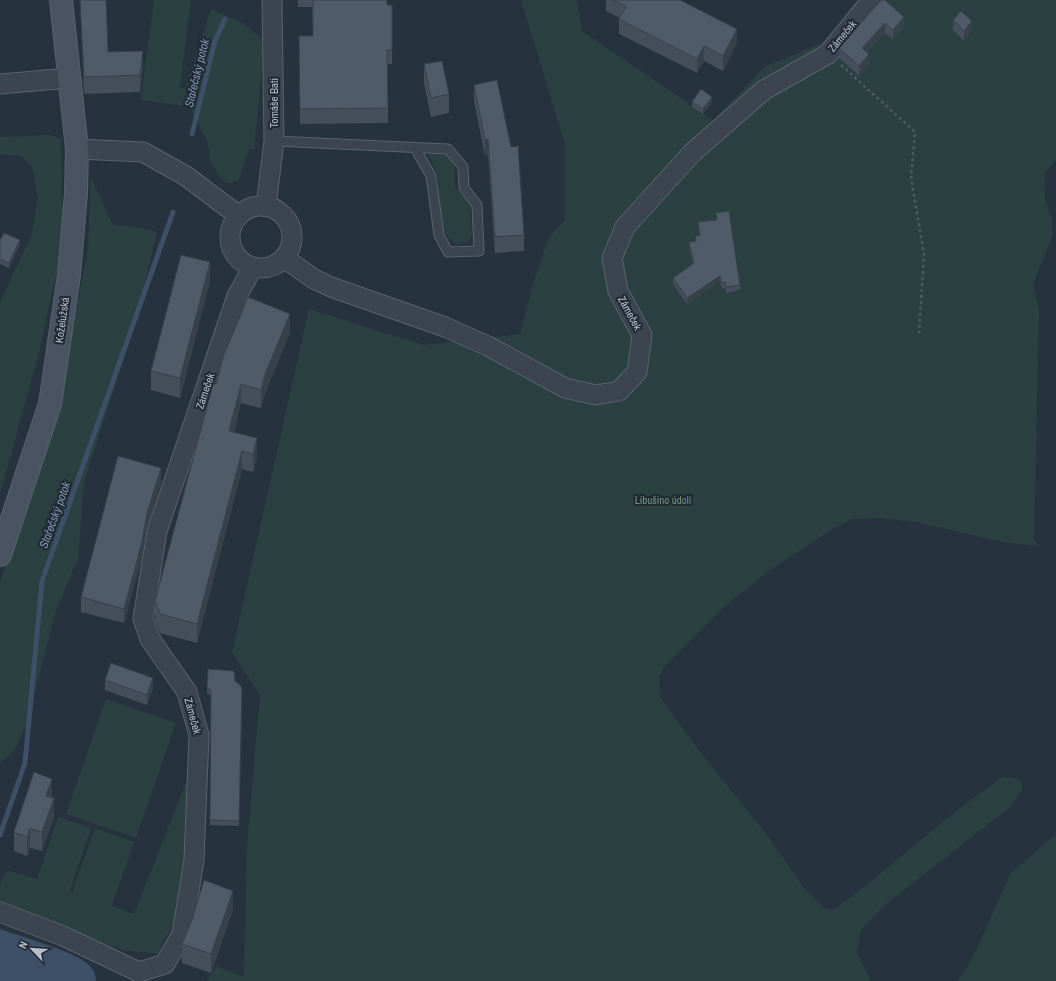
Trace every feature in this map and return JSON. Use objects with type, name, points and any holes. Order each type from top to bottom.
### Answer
[{"type":"main road","name":"Koželužská","points":[[0,555],[50,404],[69,276],[76,193],[77,149],[68,78],[61,0]]},
{"type":"street","name":"Tomáše Bati","points":[[266,206],[274,141],[272,0]]},
{"type":"street","name":"Zámeček","points":[[284,258],[314,279],[331,287],[452,330],[488,346],[564,388],[596,395],[619,391],[637,372],[642,335],[618,291],[612,258],[625,227],[692,153],[764,90],[828,54],[872,0]]},
{"type":"street","points":[[0,84],[68,78]]},
{"type":"street","points":[[77,149],[144,152],[186,176],[239,216]]},
{"type":"street","points":[[256,206],[266,206],[276,210],[284,216],[290,225],[292,235],[291,246],[284,258],[270,266],[253,266],[243,262],[236,254],[232,245],[231,235],[233,224],[239,216],[256,206]]},
{"type":"street","name":"Zámeček","points":[[0,912],[63,936],[139,972],[165,964],[182,934],[194,860],[199,735],[187,692],[150,639],[143,619],[157,531],[237,296],[253,266]]},
{"type":"lane","points":[[274,141],[448,149],[463,167],[464,188],[477,205],[479,251],[448,252],[439,235],[431,176],[416,148]]},
{"type":"path","points":[[828,54],[915,132],[911,178],[924,254],[919,333]]},
{"type":"green space","points":[[154,0],[191,0],[180,88],[185,89],[211,9],[244,24],[263,40],[261,79],[254,149],[249,149],[239,180],[227,183],[221,179],[210,160],[208,143],[190,107],[141,100]]},
{"type":"green space","name":"Libušino údolí","points":[[521,0],[577,0],[582,31],[713,120],[766,66],[822,43],[857,0],[1056,0],[1056,160],[1044,174],[1045,198],[1052,220],[1052,237],[1033,285],[1039,308],[1034,539],[1039,546],[1002,542],[915,522],[880,518],[853,519],[831,530],[770,570],[725,606],[665,666],[659,677],[660,697],[698,749],[768,836],[804,888],[824,908],[833,910],[959,809],[1003,777],[1020,779],[1023,789],[1009,808],[885,905],[861,930],[857,952],[871,981],[207,981],[216,966],[244,977],[247,846],[260,695],[232,652],[309,309],[424,345],[520,334],[533,284],[549,237],[565,220],[565,144]]},
{"type":"green space","points":[[51,135],[61,139],[63,244],[39,353],[0,494],[0,302],[31,236],[38,198],[32,167],[21,156],[0,154],[0,137]]},
{"type":"green space","points":[[427,154],[447,154],[454,164],[455,187],[470,204],[472,233],[469,241],[456,245],[444,231],[440,212],[436,171]]},
{"type":"green space","points":[[91,177],[113,225],[142,228],[157,232],[136,322],[84,481],[78,563],[76,563],[55,614],[26,726],[14,751],[0,763],[0,582],[46,443],[72,332],[88,248]]},
{"type":"green space","points":[[106,699],[176,723],[136,838],[66,814]]},
{"type":"green space","points":[[187,780],[190,794],[189,843],[172,927],[161,946],[160,954],[122,950],[0,905],[0,884],[7,870],[37,879],[58,817],[91,828],[70,891],[72,893],[95,828],[134,842],[112,906],[134,914]]},
{"type":"green space","points":[[1056,834],[1056,981],[957,981],[965,971],[981,940],[1010,874]]},
{"type":"water","points":[[0,929],[47,945],[82,960],[92,968],[96,981],[0,981]]},
{"type":"building","points":[[80,0],[106,0],[108,52],[143,51],[140,75],[84,77]]},
{"type":"building","points":[[313,0],[387,0],[387,5],[392,5],[392,50],[387,50],[388,108],[300,109],[299,36],[313,36]]},
{"type":"building","points":[[613,0],[680,0],[737,29],[723,56],[704,46],[697,59],[619,19],[626,6]]},
{"type":"building","points":[[881,0],[885,0],[904,17],[893,30],[885,23],[862,48],[869,54],[859,66],[839,48]]},
{"type":"building","points":[[961,11],[972,21],[964,31],[953,20]]},
{"type":"building","points":[[442,61],[449,94],[431,98],[424,64]]},
{"type":"building","points":[[497,80],[511,147],[518,146],[524,235],[495,237],[488,139],[485,140],[474,85]]},
{"type":"building","points":[[701,89],[712,97],[703,109],[692,102]]},
{"type":"building","points":[[729,211],[740,285],[726,287],[726,282],[722,283],[720,276],[687,298],[673,278],[694,263],[689,242],[696,241],[695,236],[700,235],[698,222],[717,220],[716,213]]},
{"type":"building","points":[[4,233],[20,240],[9,263],[0,259],[0,240]]},
{"type":"building","points":[[181,255],[210,262],[180,378],[151,371]]},
{"type":"building","points":[[248,297],[290,314],[265,374],[261,390],[241,384],[229,431],[257,438],[253,454],[242,451],[197,624],[160,614],[155,601],[213,384],[216,384],[223,357]]},
{"type":"building","points":[[118,456],[161,468],[147,513],[142,542],[124,609],[81,597]]},
{"type":"building","points":[[111,663],[153,678],[147,695],[105,680]]},
{"type":"building","points":[[208,669],[234,671],[235,681],[241,686],[242,690],[239,821],[210,820],[211,693],[210,689],[207,689]]},
{"type":"building","points":[[34,772],[52,779],[46,796],[54,798],[42,832],[30,828],[27,837],[14,832]]},
{"type":"building","points":[[204,880],[233,891],[211,954],[182,944],[192,920]]},
{"type":"waterway","name":"Stařečský potok","points":[[192,134],[215,41],[225,19]]},
{"type":"waterway","name":"Stařečský potok","points":[[0,835],[25,763],[42,581],[173,212]]}]
